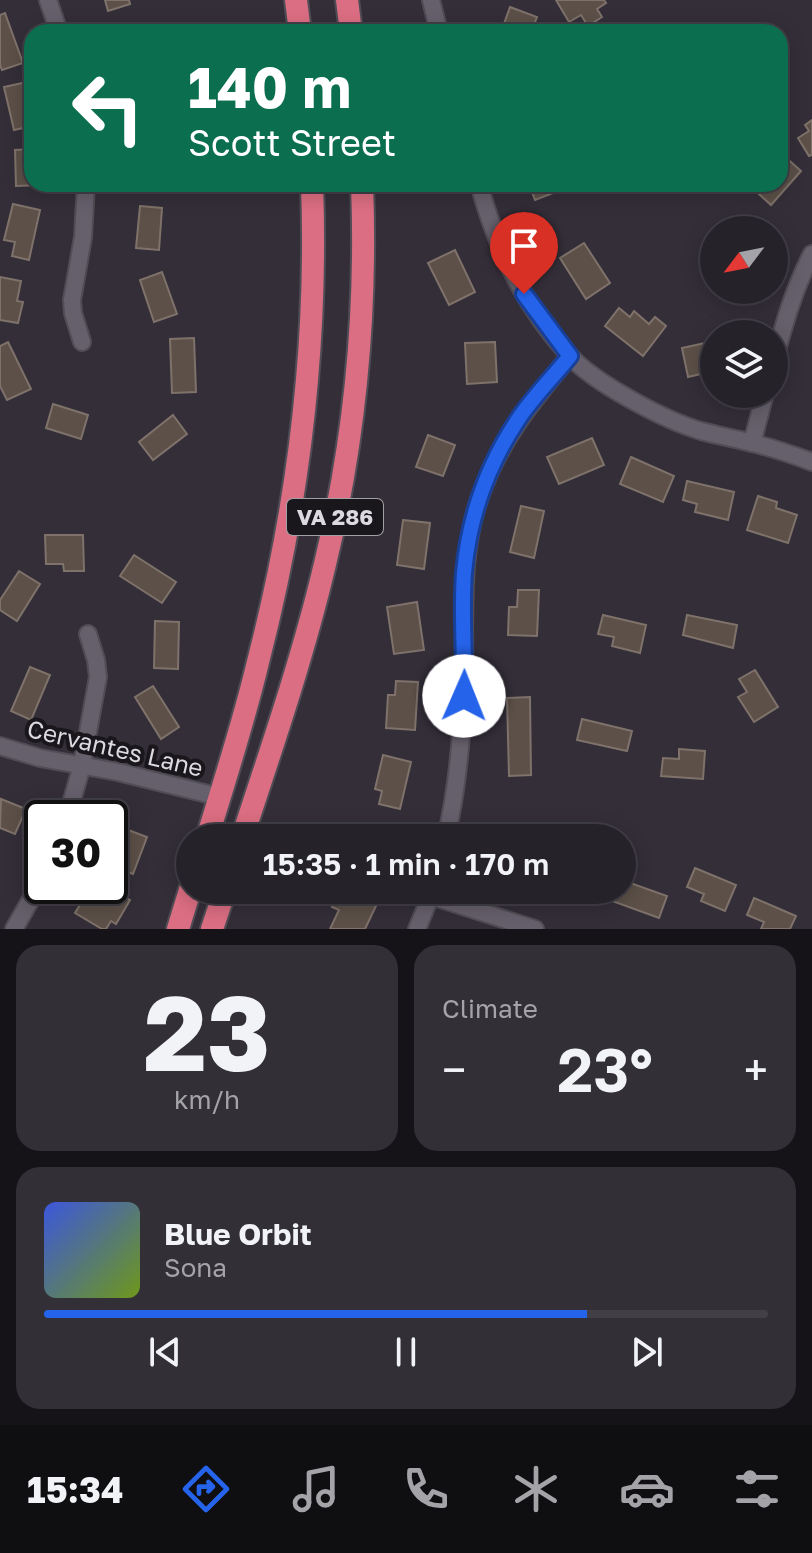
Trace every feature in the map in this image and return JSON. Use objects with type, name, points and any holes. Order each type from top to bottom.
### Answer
[{"type":"highway","points":[[296,0],[299,24]]},
{"type":"highway","points":[[347,0],[350,24]]},
{"type":"highway","name":"VA 286","points":[[211,824],[245,715],[291,504],[308,368],[313,263],[312,192]]},
{"type":"highway","name":"VA 286","points":[[247,824],[307,636],[340,493],[359,356],[362,192]]},
{"type":"highway","points":[[178,929],[186,904]]},
{"type":"highway","points":[[212,929],[220,904]]},
{"type":"street","points":[[48,0],[56,24]]},
{"type":"street","points":[[431,0],[437,24]]},
{"type":"street","points":[[82,342],[72,300],[83,237],[86,192]]},
{"type":"street","points":[[481,192],[495,237],[524,294],[570,356],[587,371],[666,418],[700,431],[812,462]]},
{"type":"street","points":[[785,320],[799,278],[812,254]]},
{"type":"street","points":[[449,824],[462,740],[464,573],[474,513],[499,451],[519,418],[570,356]]},
{"type":"street","points":[[752,443],[761,408]]},
{"type":"street","points":[[72,800],[82,765],[98,677],[88,634]]},
{"type":"street","name":"Cervantes Lane","points":[[0,746],[40,758],[118,772],[220,797]]},
{"type":"street","points":[[14,929],[28,904]]},
{"type":"street","points":[[417,929],[427,904]]},
{"type":"street","points":[[463,904],[535,929]]},
{"type":"building","points":[[105,0],[129,0],[130,4],[108,11]]},
{"type":"building","points":[[556,0],[604,0],[606,3],[597,9],[602,17],[591,24],[587,24],[581,15],[569,22]]},
{"type":"building","points":[[510,7],[537,17],[534,24],[504,24]]},
{"type":"building","points":[[5,13],[23,63],[2,70],[0,15]]},
{"type":"building","points":[[24,83],[24,128],[14,130],[4,87]]},
{"type":"building","points":[[812,120],[812,155],[809,156],[798,138],[809,131],[805,125]]},
{"type":"building","points":[[24,149],[24,186],[16,186],[15,150]]},
{"type":"building","points":[[788,159],[801,171],[788,186]]},
{"type":"building","points":[[532,192],[556,192],[535,200]]},
{"type":"building","points":[[757,192],[782,192],[771,205]]},
{"type":"building","points":[[13,204],[40,210],[29,260],[12,256],[15,242],[4,240]]},
{"type":"building","points":[[140,206],[162,208],[159,250],[136,248]]},
{"type":"building","points":[[584,243],[610,283],[586,299],[560,258]]},
{"type":"building","points":[[455,250],[475,292],[449,305],[428,263]]},
{"type":"building","points":[[162,272],[177,314],[154,322],[140,280]]},
{"type":"building","points":[[0,277],[21,281],[17,301],[23,302],[18,323],[0,320]]},
{"type":"building","points":[[619,308],[630,317],[634,311],[649,324],[655,317],[666,326],[643,356],[605,326]]},
{"type":"building","points":[[194,338],[196,392],[172,393],[170,339]]},
{"type":"building","points":[[8,342],[31,389],[7,400],[0,386],[0,346]]},
{"type":"building","points":[[495,342],[497,382],[467,384],[465,343]]},
{"type":"building","points":[[700,344],[700,374],[688,377],[682,348]]},
{"type":"building","points":[[53,404],[88,415],[81,439],[46,428]]},
{"type":"building","points":[[173,415],[187,434],[153,460],[139,442]]},
{"type":"building","points":[[428,435],[455,445],[443,476],[416,467]]},
{"type":"building","points":[[592,438],[604,465],[559,484],[547,457]]},
{"type":"building","points":[[631,457],[674,476],[663,502],[620,484]]},
{"type":"building","points":[[687,481],[734,492],[728,520],[695,512],[697,504],[683,500]]},
{"type":"building","points":[[758,496],[777,502],[776,508],[797,515],[788,543],[747,530]]},
{"type":"building","points":[[521,506],[544,511],[534,558],[510,552]]},
{"type":"building","points":[[403,520],[430,523],[424,569],[397,565]]},
{"type":"building","points":[[45,535],[83,535],[84,571],[64,571],[63,564],[46,564]]},
{"type":"building","points":[[134,555],[176,582],[162,603],[120,576]]},
{"type":"building","points":[[19,571],[40,584],[17,621],[0,610],[0,600]]},
{"type":"building","points":[[518,590],[539,590],[537,636],[508,635],[509,607],[517,607]]},
{"type":"building","points":[[417,602],[424,650],[394,654],[387,607]]},
{"type":"building","points":[[603,615],[646,625],[640,653],[612,646],[614,637],[598,634]]},
{"type":"building","points":[[687,615],[737,625],[733,648],[683,635]]},
{"type":"building","points":[[155,621],[179,622],[178,669],[154,668]]},
{"type":"building","points":[[30,667],[50,675],[31,720],[11,711]]},
{"type":"building","points":[[755,670],[778,707],[754,722],[738,697],[747,692],[739,679]]},
{"type":"building","points":[[396,681],[418,682],[415,730],[386,728],[388,695],[395,695]]},
{"type":"building","points":[[153,686],[179,727],[161,739],[135,697]]},
{"type":"building","points":[[530,697],[531,775],[509,776],[507,698]]},
{"type":"building","points":[[582,719],[632,731],[627,751],[577,740]]},
{"type":"building","points":[[679,749],[705,751],[703,779],[661,776],[663,758],[679,759]]},
{"type":"building","points":[[383,755],[411,762],[400,809],[379,804],[382,791],[375,789]]},
{"type":"building","points":[[1,799],[24,808],[15,834],[0,828]]},
{"type":"building","points":[[128,830],[147,837],[133,874],[128,872]]},
{"type":"building","points":[[695,868],[736,885],[725,911],[701,901],[704,894],[687,887]]},
{"type":"building","points":[[636,885],[667,896],[659,918],[620,904],[636,904]]},
{"type":"building","points":[[754,898],[796,916],[790,929],[761,929],[764,922],[747,915]]},
{"type":"building","points":[[81,904],[128,904],[116,924],[111,921],[106,929],[75,913]]},
{"type":"building","points":[[334,904],[376,906],[365,929],[330,929],[339,910],[332,907]]},
{"type":"route","points":[[464,696],[464,573],[474,513],[499,451],[519,418],[570,356],[524,294]]}]
